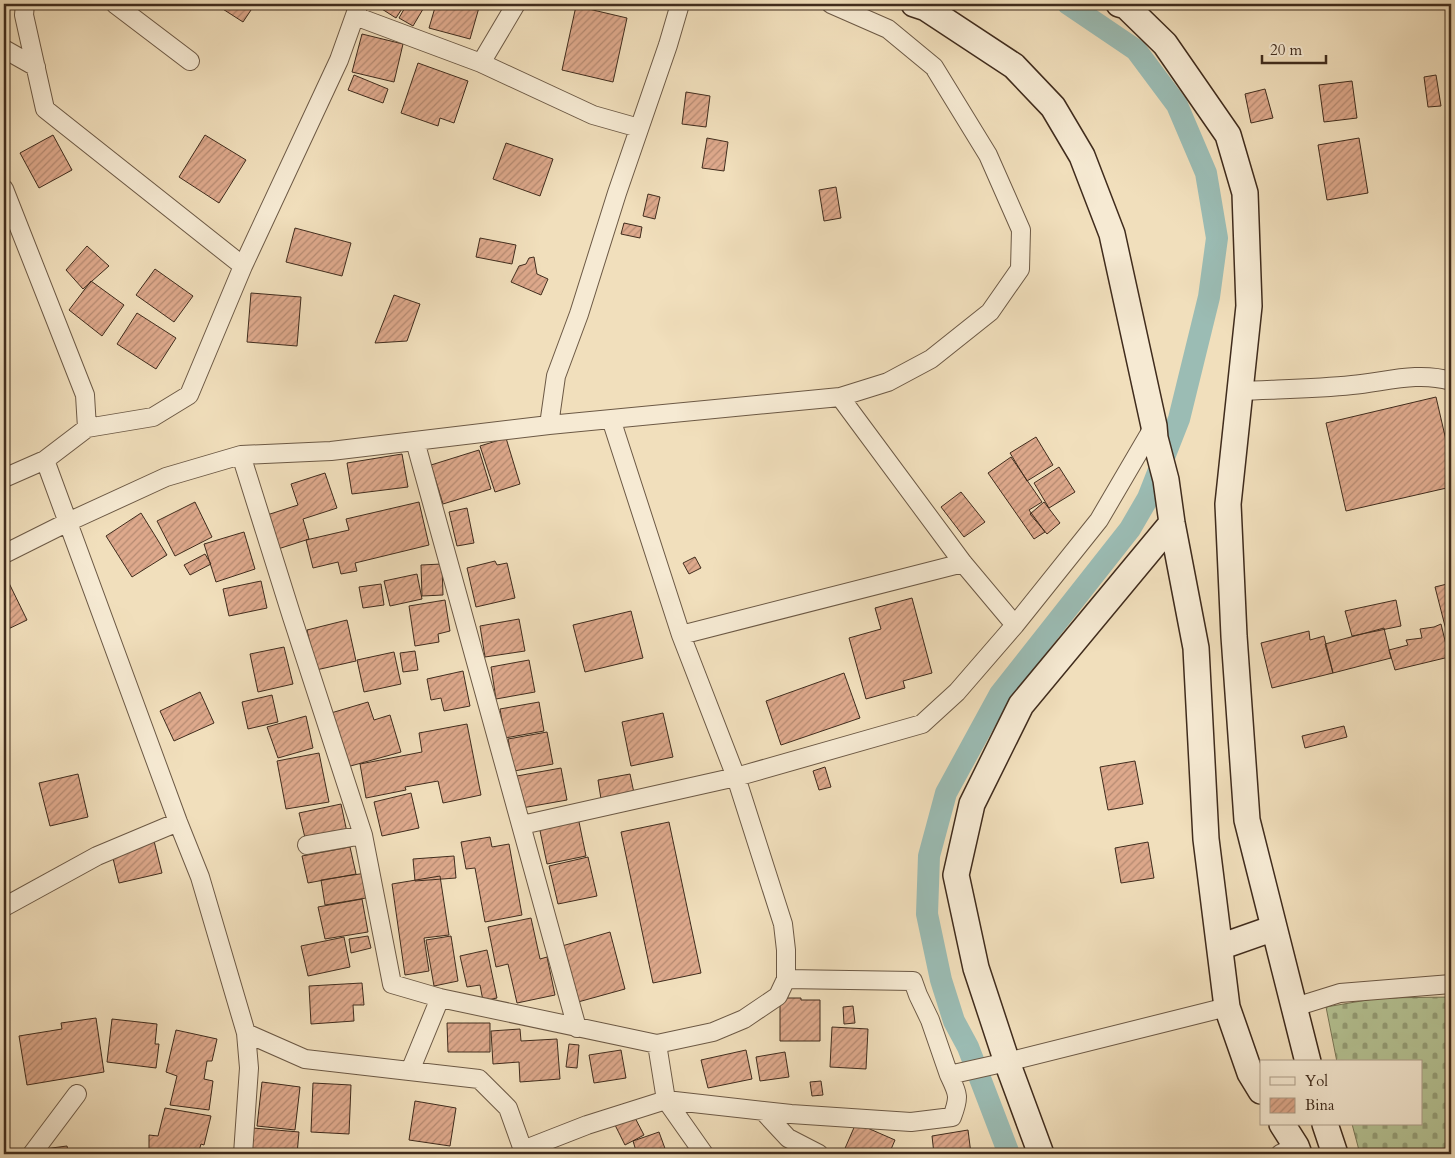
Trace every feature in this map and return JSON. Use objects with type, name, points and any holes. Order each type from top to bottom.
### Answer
[{"type":"main road","points":[[914,4],[926,8],[1014,66],[1053,106],[1082,156],[1112,234],[1166,480],[1172,523],[1196,648],[1206,839],[1227,1007],[1250,1073],[1260,1089]]},
{"type":"main road","points":[[1119,4],[1126,6],[1165,44],[1228,135],[1245,193],[1249,306],[1228,504],[1234,636],[1247,820],[1307,1060]]},
{"type":"main road","points":[[1041,1154],[1007,1062],[976,968],[956,875],[972,804],[1020,705],[1172,523]]},
{"type":"main road","points":[[1220,947],[1274,928]]},
{"type":"main road","points":[[1283,1126],[1292,1151]]},
{"type":"main road","points":[[1327,1126],[1335,1154]]},
{"type":"street","points":[[24,4],[24,15],[45,109],[243,266]]},
{"type":"street","points":[[115,4],[190,62]]},
{"type":"street","points":[[481,63],[516,4]]},
{"type":"street","points":[[549,425],[556,376],[680,4]]},
{"type":"street","points":[[4,554],[166,476],[241,455],[331,451],[549,425],[840,397],[888,382],[931,359],[990,312],[1020,269],[1021,230],[988,155],[934,67],[888,29],[831,4]]},
{"type":"street","points":[[4,478],[45,460],[87,428],[153,417],[189,395],[243,266],[339,60],[357,10],[481,63],[594,115],[639,128]]},
{"type":"street","points":[[4,49],[36,67]]},
{"type":"street","points":[[4,189],[85,395],[87,428]]},
{"type":"street","points":[[1240,391],[1352,385],[1409,377],[1442,378],[1451,381]]},
{"type":"street","points":[[840,397],[963,563],[1016,625]]},
{"type":"street","points":[[241,455],[363,835],[392,984],[440,998],[657,1044],[713,1032],[744,1019],[778,996],[786,980],[786,950],[783,924],[736,777],[681,635],[611,419]]},
{"type":"street","points":[[522,825],[736,777],[922,724],[957,692],[1016,625],[1099,520],[1154,432]]},
{"type":"street","points":[[416,441],[577,1028]]},
{"type":"street","points":[[45,460],[200,877],[246,1033],[250,1068],[244,1154]]},
{"type":"street","points":[[681,635],[963,563]]},
{"type":"street","points":[[4,907],[97,856],[178,822]]},
{"type":"street","points":[[307,845],[363,835]]},
{"type":"street","points":[[246,1033],[305,1060],[479,1079],[508,1108],[521,1152],[587,1125],[666,1100],[791,1114],[911,1122],[952,1117],[957,1104],[958,1093],[955,1073],[918,996],[913,981],[786,980]]},
{"type":"street","points":[[1295,1007],[1340,993],[1451,984]]},
{"type":"street","points":[[410,1071],[440,998]]},
{"type":"street","points":[[955,1073],[983,1068],[1227,1007]]},
{"type":"street","points":[[657,1044],[666,1100],[704,1154]]},
{"type":"street","points":[[32,1154],[77,1094]]},
{"type":"street","points":[[763,1111],[788,1138],[819,1154]]},
{"type":"green space","points":[[1451,997],[1451,1154],[1360,1154],[1353,1126],[1422,1126],[1422,1060],[1337,1060],[1326,1007],[1379,998]]},
{"type":"building","points":[[215,4],[255,4],[243,22]]},
{"type":"building","points":[[374,4],[405,4],[396,18]]},
{"type":"building","points":[[407,4],[426,4],[413,26],[399,18]]},
{"type":"building","points":[[436,4],[480,4],[470,39],[429,28]]},
{"type":"building","points":[[576,6],[627,18],[613,82],[562,70]]},
{"type":"building","points":[[362,34],[403,44],[394,82],[352,72]]},
{"type":"building","points":[[418,63],[468,81],[454,123],[440,118],[438,126],[401,113]]},
{"type":"building","points":[[354,75],[388,89],[383,103],[348,90]]},
{"type":"building","points":[[1436,75],[1441,106],[1428,107],[1424,77]]},
{"type":"building","points":[[1352,81],[1357,118],[1324,122],[1319,85]]},
{"type":"building","points":[[1265,89],[1273,118],[1251,123],[1245,94]]},
{"type":"building","points":[[686,92],[710,96],[706,127],[682,124]]},
{"type":"building","points":[[53,135],[72,170],[39,188],[20,153]]},
{"type":"building","points":[[205,135],[246,160],[219,203],[179,177]]},
{"type":"building","points":[[707,138],[728,142],[724,171],[702,168]]},
{"type":"building","points":[[1359,138],[1368,193],[1327,200],[1318,145]]},
{"type":"building","points":[[506,143],[553,159],[540,196],[493,179]]},
{"type":"building","points":[[836,187],[841,218],[824,221],[819,190]]},
{"type":"building","points":[[648,194],[660,197],[655,219],[643,216]]},
{"type":"building","points":[[624,223],[642,227],[640,238],[621,234]]},
{"type":"building","points":[[295,228],[351,243],[342,276],[286,262]]},
{"type":"building","points":[[480,238],[516,245],[512,264],[476,257]]},
{"type":"building","points":[[87,246],[109,266],[83,289],[66,270]]},
{"type":"building","points":[[534,257],[537,274],[548,279],[541,295],[511,282],[519,266],[526,264],[529,258]]},
{"type":"building","points":[[155,269],[193,296],[174,322],[136,295]]},
{"type":"building","points":[[91,281],[124,305],[102,336],[69,310]]},
{"type":"building","points":[[251,293],[301,297],[297,346],[247,342]]},
{"type":"building","points":[[394,295],[420,304],[407,341],[375,343]]},
{"type":"building","points":[[137,313],[176,338],[156,369],[117,344]]},
{"type":"building","points":[[1436,397],[1451,462],[1451,487],[1346,511],[1326,423]]},
{"type":"building","points":[[1036,437],[1053,465],[1027,481],[1010,453]]},
{"type":"building","points":[[506,438],[520,484],[495,492],[480,446]]},
{"type":"building","points":[[479,450],[491,489],[443,504],[431,465]]},
{"type":"building","points":[[402,454],[408,487],[352,494],[347,463]]},
{"type":"building","points":[[1011,457],[1042,502],[1029,510],[1045,532],[1034,539],[988,473]]},
{"type":"building","points":[[1059,467],[1075,492],[1049,508],[1034,483]]},
{"type":"building","points":[[325,473],[337,508],[303,519],[309,539],[278,549],[267,515],[298,505],[291,484]]},
{"type":"building","points":[[961,492],[985,522],[964,537],[941,507]]},
{"type":"building","points":[[195,502],[212,537],[175,556],[157,521]]},
{"type":"building","points":[[419,502],[429,545],[355,563],[357,571],[341,574],[338,562],[313,568],[306,540],[349,530],[346,519]]},
{"type":"building","points":[[1044,502],[1060,523],[1047,534],[1030,514]]},
{"type":"building","points":[[467,508],[474,543],[457,546],[449,512]]},
{"type":"building","points":[[141,513],[167,555],[132,577],[106,536]]},
{"type":"building","points":[[244,532],[255,569],[216,582],[204,544]]},
{"type":"building","points":[[205,554],[211,564],[190,575],[184,565]]},
{"type":"building","points":[[695,557],[701,568],[689,574],[683,563]]},
{"type":"building","points":[[495,561],[497,565],[507,563],[515,598],[476,607],[467,568]]},
{"type":"building","points":[[442,564],[443,595],[422,596],[421,565]]},
{"type":"building","points":[[417,574],[422,599],[390,606],[384,581]]},
{"type":"building","points":[[7,579],[27,620],[4,631],[4,580]]},
{"type":"building","points":[[261,581],[267,608],[229,616],[223,589]]},
{"type":"building","points":[[1451,583],[1451,628],[1446,630],[1435,587]]},
{"type":"building","points":[[381,584],[384,605],[363,608],[359,587]]},
{"type":"building","points":[[912,598],[932,673],[903,681],[905,688],[866,699],[849,638],[881,629],[875,608]]},
{"type":"building","points":[[445,600],[450,631],[438,634],[439,642],[415,646],[409,606]]},
{"type":"building","points":[[1396,600],[1401,626],[1352,636],[1345,611]]},
{"type":"building","points":[[631,611],[643,658],[585,672],[573,625]]},
{"type":"building","points":[[519,619],[525,651],[485,657],[480,626]]},
{"type":"building","points":[[347,620],[356,661],[316,670],[307,630]]},
{"type":"building","points":[[1441,624],[1449,657],[1395,670],[1389,650],[1408,645],[1406,640],[1422,638],[1420,629]]},
{"type":"building","points":[[1384,628],[1391,658],[1333,673],[1325,644]]},
{"type":"building","points":[[1309,631],[1310,640],[1324,636],[1333,673],[1272,688],[1261,643]]},
{"type":"building","points":[[284,647],[293,684],[258,692],[250,654]]},
{"type":"building","points":[[415,651],[418,670],[403,672],[400,653]]},
{"type":"building","points":[[394,652],[401,684],[364,692],[357,660]]},
{"type":"building","points":[[529,660],[535,692],[496,699],[491,667]]},
{"type":"building","points":[[463,671],[470,706],[444,711],[441,698],[431,700],[427,679]]},
{"type":"building","points":[[844,673],[860,718],[781,745],[766,701]]},
{"type":"building","points":[[200,692],[214,723],[174,741],[160,711]]},
{"type":"building","points":[[272,695],[278,722],[248,729],[242,702]]},
{"type":"building","points":[[368,702],[374,720],[390,715],[401,752],[347,767],[331,713]]},
{"type":"building","points":[[539,702],[544,731],[505,738],[500,709]]},
{"type":"building","points":[[663,713],[673,757],[631,766],[622,722]]},
{"type":"building","points":[[306,716],[313,748],[278,758],[267,727]]},
{"type":"building","points":[[467,724],[481,795],[443,803],[438,781],[405,787],[406,790],[366,798],[360,764],[422,752],[419,733]]},
{"type":"building","points":[[1344,726],[1347,737],[1305,748],[1302,736]]},
{"type":"building","points":[[547,732],[553,764],[514,771],[508,739]]},
{"type":"building","points":[[319,753],[329,802],[286,809],[277,761]]},
{"type":"building","points":[[1135,761],[1143,804],[1108,810],[1100,767]]},
{"type":"building","points":[[825,767],[831,787],[819,790],[813,771]]},
{"type":"building","points":[[561,768],[567,800],[522,808],[517,776]]},
{"type":"building","points":[[78,774],[88,817],[50,826],[39,783]]},
{"type":"building","points":[[630,774],[634,793],[601,799],[598,780]]},
{"type":"building","points":[[411,793],[419,828],[382,836],[374,802]]},
{"type":"building","points":[[341,804],[348,837],[307,846],[299,813]]},
{"type":"building","points":[[578,817],[586,856],[547,864],[539,826]]},
{"type":"building","points":[[669,822],[701,973],[653,983],[621,832]]},
{"type":"building","points":[[490,837],[492,847],[509,844],[522,915],[485,922],[475,868],[466,869],[461,842]]},
{"type":"building","points":[[154,841],[162,873],[119,883],[109,842]]},
{"type":"building","points":[[1148,842],[1154,878],[1121,883],[1115,848]]},
{"type":"building","points":[[350,847],[356,874],[308,883],[302,856]]},
{"type":"building","points":[[454,856],[456,878],[415,881],[413,859]]},
{"type":"building","points":[[588,857],[597,896],[558,904],[549,866]]},
{"type":"building","points":[[366,873],[372,897],[325,905],[321,880]]},
{"type":"building","points":[[440,876],[449,935],[424,938],[429,971],[405,975],[392,884]]},
{"type":"building","points":[[362,899],[368,932],[325,939],[318,907]]},
{"type":"building","points":[[531,918],[540,959],[547,957],[555,995],[517,1003],[508,964],[496,967],[488,927]]},
{"type":"building","points":[[610,932],[625,989],[578,1002],[562,946]]},
{"type":"building","points":[[368,936],[371,948],[351,953],[349,939]]},
{"type":"building","points":[[451,936],[458,981],[434,986],[426,940]]},
{"type":"building","points":[[344,937],[350,967],[308,976],[301,946]]},
{"type":"building","points":[[487,950],[497,998],[483,1001],[480,985],[467,987],[460,956]]},
{"type":"building","points":[[362,983],[364,1005],[353,1005],[354,1021],[311,1024],[309,986]]},
{"type":"building","points":[[780,998],[820,1000],[820,1041],[780,1041]]},
{"type":"building","points":[[853,1006],[855,1023],[844,1024],[843,1007]]},
{"type":"building","points":[[96,1018],[104,1072],[27,1085],[19,1036],[62,1029],[61,1023]]},
{"type":"building","points":[[112,1019],[157,1024],[155,1044],[159,1044],[156,1068],[107,1062]]},
{"type":"building","points":[[447,1023],[490,1023],[490,1052],[448,1052]]},
{"type":"building","points":[[832,1027],[868,1029],[866,1069],[830,1067]]},
{"type":"building","points":[[520,1029],[521,1041],[557,1039],[560,1079],[520,1082],[519,1062],[493,1064],[491,1031]]},
{"type":"building","points":[[176,1030],[217,1039],[212,1061],[207,1061],[204,1079],[213,1081],[209,1110],[170,1105],[177,1076],[166,1072]]},
{"type":"building","points":[[569,1044],[579,1045],[577,1068],[566,1067]]},
{"type":"building","points":[[621,1050],[626,1078],[594,1083],[589,1055]]},
{"type":"building","points":[[746,1050],[752,1079],[708,1088],[701,1060]]},
{"type":"building","points":[[785,1052],[789,1077],[760,1081],[756,1057]]},
{"type":"building","points":[[821,1081],[823,1095],[812,1096],[810,1082]]},
{"type":"building","points":[[262,1082],[300,1087],[295,1130],[257,1126]]},
{"type":"building","points":[[313,1083],[351,1085],[349,1134],[311,1132]]},
{"type":"building","points":[[415,1101],[456,1108],[450,1146],[409,1140]]},
{"type":"building","points":[[165,1108],[211,1116],[204,1145],[201,1144],[198,1154],[149,1154],[149,1135],[158,1136]]},
{"type":"building","points":[[633,1114],[644,1135],[625,1145],[614,1123]]},
{"type":"building","points":[[856,1123],[895,1140],[889,1154],[843,1153]]},
{"type":"building","points":[[253,1128],[299,1132],[297,1154],[251,1154]]},
{"type":"building","points":[[968,1130],[971,1154],[934,1154],[932,1136]]},
{"type":"building","points":[[659,1132],[667,1154],[637,1154],[633,1141]]},
{"type":"building","points":[[67,1146],[69,1154],[45,1154],[44,1149]]},
{"type":"waterway","points":[[1009,1154],[968,1047],[954,1021],[941,980],[927,914],[929,856],[946,793],[1000,694],[1130,529],[1148,498],[1179,419],[1209,297],[1217,238],[1206,173],[1177,105],[1136,50],[1068,4]]}]
